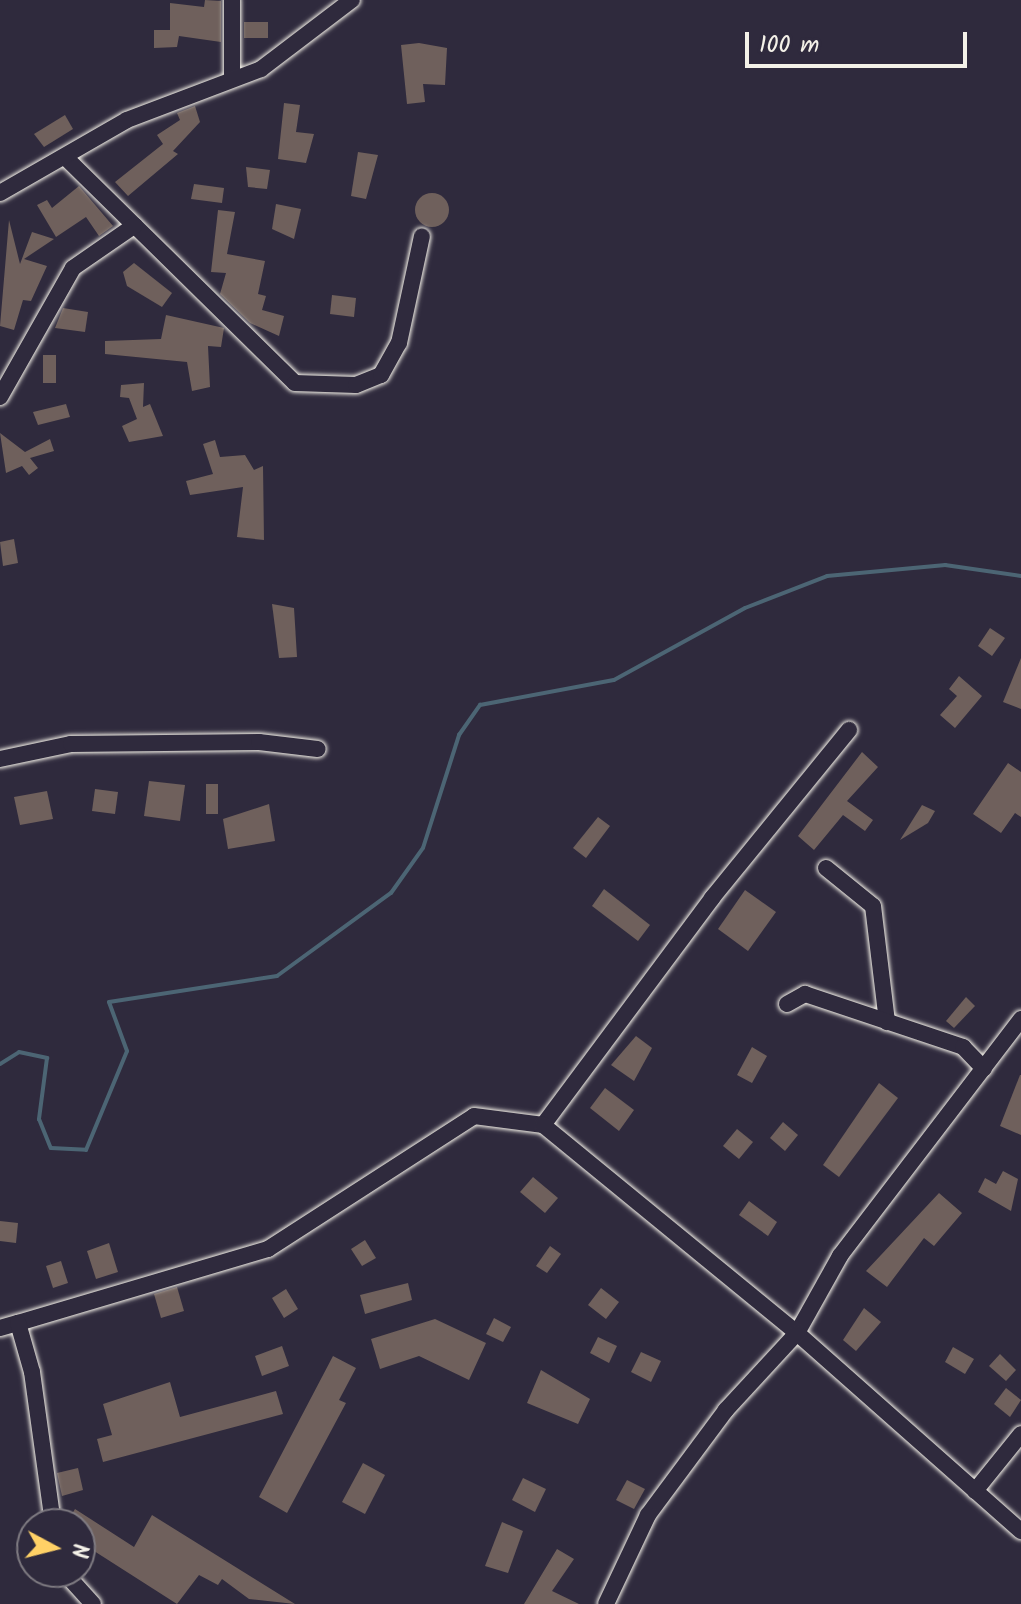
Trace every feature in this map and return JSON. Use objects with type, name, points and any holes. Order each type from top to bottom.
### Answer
[{"type":"street","points":[[232,0],[232,78]]},
{"type":"street","points":[[0,193],[127,120],[261,69],[352,0]]},
{"type":"street","points":[[65,157],[283,376],[324,385],[356,385],[387,367],[422,236]]},
{"type":"street","points":[[0,397],[73,268],[135,225]]},
{"type":"street","points":[[543,1125],[849,730]]},
{"type":"street","points":[[0,759],[71,744],[259,742],[318,749]]},
{"type":"street","points":[[826,868],[873,906],[887,1022]]},
{"type":"street","points":[[787,1004],[805,994],[963,1047],[984,1069]]},
{"type":"street","points":[[606,1604],[648,1515],[726,1410],[797,1333],[840,1256],[1021,1019]]},
{"type":"street","points":[[0,1328],[268,1249],[474,1116],[543,1125],[797,1333],[1021,1531]]},
{"type":"street","points":[[18,1323],[50,1508]]},
{"type":"street","points":[[975,1491],[1021,1434]]},
{"type":"street","points":[[78,1588],[93,1604]]},
{"type":"building","points":[[205,0],[221,1],[221,42],[179,36],[177,47],[154,48],[154,30],[170,30],[170,3],[204,7]]},
{"type":"building","points":[[244,22],[268,22],[268,38],[244,38]]},
{"type":"building","points":[[419,43],[447,48],[445,85],[423,84],[425,102],[407,104],[401,45]]},
{"type":"building","points":[[284,103],[300,105],[296,132],[314,134],[306,163],[278,159]]},
{"type":"building","points":[[195,106],[200,122],[173,151],[178,154],[128,196],[115,182],[163,144],[157,135],[180,120],[177,113]]},
{"type":"building","points":[[65,115],[73,129],[44,147],[34,134]]},
{"type":"building","points":[[358,152],[378,155],[366,199],[351,196]]},
{"type":"building","points":[[246,167],[270,170],[267,189],[248,187]]},
{"type":"building","points":[[194,184],[224,188],[222,203],[191,199]]},
{"type":"building","points":[[79,186],[113,226],[99,236],[86,217],[56,237],[37,205],[47,200],[52,208]]},
{"type":"building","points":[[432,193],[444,198],[449,210],[444,222],[432,227],[420,222],[415,210],[420,198]]},
{"type":"building","points":[[276,204],[301,209],[294,239],[272,229]]},
{"type":"building","points":[[218,210],[235,212],[227,254],[265,261],[258,294],[266,296],[262,310],[284,316],[279,336],[250,323],[220,294],[226,273],[211,272]]},
{"type":"building","points":[[9,220],[20,264],[32,232],[54,239],[24,259],[47,266],[31,301],[23,300],[14,330],[0,326]]},
{"type":"building","points":[[134,263],[172,293],[162,307],[127,286],[123,272]]},
{"type":"building","points":[[332,295],[356,298],[354,317],[330,314]]},
{"type":"building","points":[[63,308],[88,312],[85,332],[55,328]]},
{"type":"building","points":[[166,315],[224,328],[221,347],[208,346],[210,387],[192,391],[187,362],[105,354],[105,341],[161,339]]},
{"type":"building","points":[[43,355],[56,355],[56,383],[43,383]]},
{"type":"building","points":[[144,383],[143,407],[150,404],[163,436],[129,442],[122,426],[137,419],[129,398],[120,397],[121,385]]},
{"type":"building","points":[[66,404],[70,417],[38,425],[33,412]]},
{"type":"building","points":[[0,433],[25,452],[50,439],[54,451],[30,458],[38,468],[29,475],[22,466],[6,473]]},
{"type":"building","points":[[215,440],[220,457],[245,455],[254,470],[263,466],[264,540],[237,537],[243,487],[190,495],[186,481],[213,474],[203,444]]},
{"type":"building","points":[[14,539],[18,563],[3,566],[0,542]]},
{"type":"building","points":[[272,604],[294,608],[297,657],[279,658]]},
{"type":"building","points":[[990,628],[1005,638],[992,656],[978,646]]},
{"type":"building","points":[[1021,658],[1021,709],[1003,702]]},
{"type":"building","points":[[959,676],[982,696],[955,728],[940,715],[957,696],[949,689]]},
{"type":"building","points":[[862,752],[878,767],[847,801],[873,820],[865,831],[843,815],[814,850],[798,836]]},
{"type":"building","points":[[1008,763],[1021,772],[1021,817],[1015,813],[1001,833],[973,814]]},
{"type":"building","points":[[149,781],[185,785],[180,821],[144,816]]},
{"type":"building","points":[[206,784],[218,784],[218,814],[206,814]]},
{"type":"building","points":[[95,789],[118,792],[115,814],[92,811]]},
{"type":"building","points":[[47,791],[53,819],[20,825],[14,797]]},
{"type":"building","points":[[269,804],[275,841],[228,849],[223,819]]},
{"type":"building","points":[[922,805],[935,811],[928,823],[900,840]]},
{"type":"building","points":[[598,817],[610,826],[586,858],[573,848]]},
{"type":"building","points":[[604,889],[650,925],[638,941],[592,906]]},
{"type":"building","points":[[745,890],[776,912],[748,951],[718,929]]},
{"type":"building","points":[[966,997],[975,1006],[954,1028],[946,1021]]},
{"type":"building","points":[[636,1036],[652,1048],[634,1081],[611,1065]]},
{"type":"building","points":[[752,1047],[767,1056],[752,1083],[737,1075]]},
{"type":"building","points":[[1021,1075],[1021,1135],[1000,1126]]},
{"type":"building","points":[[879,1083],[898,1098],[839,1177],[823,1165]]},
{"type":"building","points":[[605,1088],[634,1110],[619,1131],[590,1108]]},
{"type":"building","points":[[783,1122],[798,1135],[785,1151],[770,1138]]},
{"type":"building","points":[[737,1129],[753,1142],[739,1159],[723,1146]]},
{"type":"building","points":[[1003,1171],[1018,1179],[1011,1211],[978,1192],[985,1178],[996,1184]]},
{"type":"building","points":[[533,1177],[558,1198],[545,1213],[520,1192]]},
{"type":"building","points":[[939,1193],[962,1213],[934,1246],[924,1238],[887,1287],[866,1271]]},
{"type":"building","points":[[749,1201],[777,1222],[768,1236],[739,1215]]},
{"type":"building","points":[[0,1221],[18,1223],[16,1243],[0,1241]]},
{"type":"building","points":[[365,1240],[376,1258],[362,1266],[351,1249]]},
{"type":"building","points":[[109,1243],[118,1272],[96,1279],[87,1251]]},
{"type":"building","points":[[550,1246],[561,1254],[547,1273],[536,1266]]},
{"type":"building","points":[[61,1261],[68,1283],[53,1288],[46,1266]]},
{"type":"building","points":[[408,1283],[412,1300],[365,1314],[360,1295]]},
{"type":"building","points":[[177,1287],[184,1311],[161,1318],[154,1294]]},
{"type":"building","points":[[601,1288],[619,1302],[606,1319],[588,1305]]},
{"type":"building","points":[[286,1289],[298,1309],[284,1318],[272,1298]]},
{"type":"building","points":[[864,1308],[881,1322],[856,1351],[843,1340]]},
{"type":"building","points":[[494,1318],[511,1327],[503,1342],[486,1334]]},
{"type":"building","points":[[435,1319],[486,1343],[469,1380],[419,1356],[380,1369],[371,1339]]},
{"type":"building","points":[[598,1337],[617,1346],[609,1363],[590,1353]]},
{"type":"building","points":[[282,1346],[289,1366],[262,1376],[255,1356]]},
{"type":"building","points":[[953,1347],[974,1359],[965,1374],[945,1362]]},
{"type":"building","points":[[641,1352],[661,1361],[651,1382],[631,1372]]},
{"type":"building","points":[[1000,1354],[1016,1370],[1006,1381],[989,1366]]},
{"type":"building","points":[[333,1356],[356,1368],[339,1400],[346,1403],[287,1513],[259,1497]]},
{"type":"building","points":[[541,1370],[590,1399],[578,1424],[527,1403]]},
{"type":"building","points":[[170,1382],[180,1417],[276,1391],[283,1414],[103,1462],[97,1439],[112,1435],[103,1404]]},
{"type":"building","points":[[1006,1388],[1021,1400],[1010,1417],[994,1404]]},
{"type":"building","points":[[363,1463],[385,1475],[365,1514],[342,1502]]},
{"type":"building","points":[[78,1468],[83,1490],[62,1496],[57,1473]]},
{"type":"building","points":[[523,1478],[546,1489],[535,1512],[512,1500]]},
{"type":"building","points":[[627,1480],[645,1489],[634,1509],[616,1500]]},
{"type":"building","points":[[152,1515],[295,1604],[249,1599],[222,1579],[218,1585],[199,1575],[177,1604],[96,1552],[96,1523],[134,1547]]},
{"type":"building","points":[[502,1522],[523,1531],[508,1573],[485,1566]]},
{"type":"building","points":[[557,1549],[574,1559],[552,1591],[579,1604],[524,1604]]},
{"type":"waterway","points":[[0,1064],[19,1052],[47,1058],[39,1119],[51,1148],[86,1150],[127,1051],[109,1002],[277,976],[391,893],[423,848],[459,735],[480,705],[614,680],[745,608],[827,576],[945,565],[1021,576]]}]
